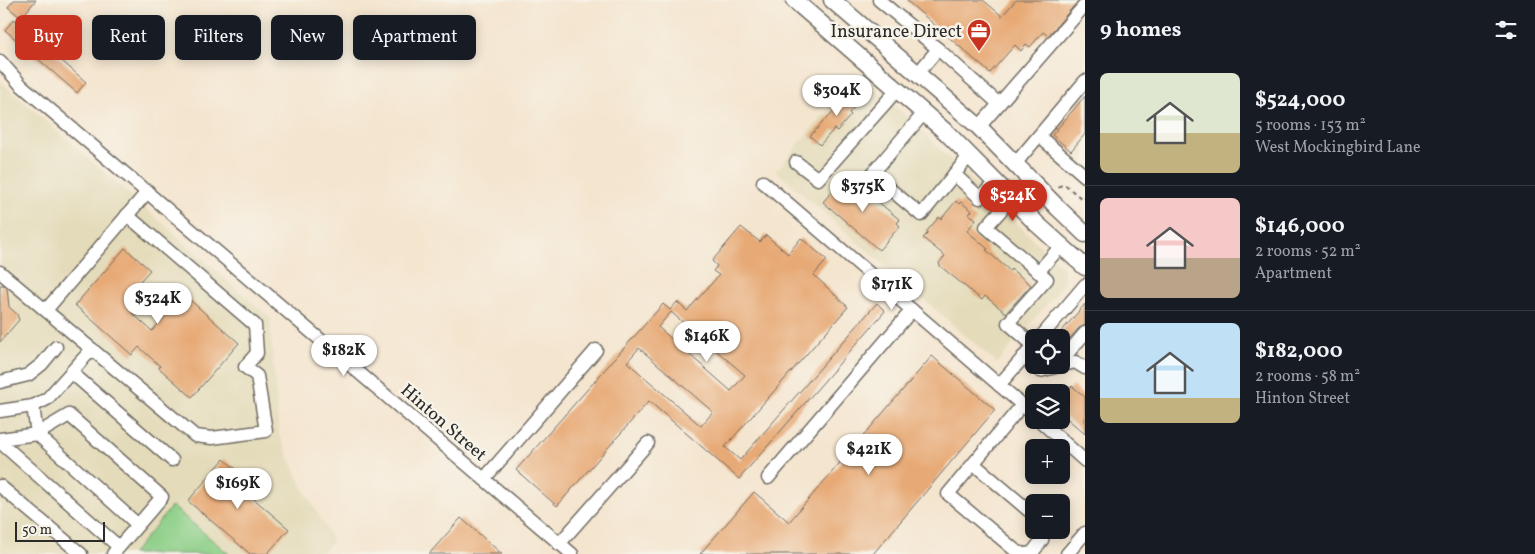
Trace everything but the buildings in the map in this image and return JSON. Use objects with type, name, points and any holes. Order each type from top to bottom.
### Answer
[{"type":"main road","points":[[794,0],[970,155],[1061,246],[1085,267]]},
{"type":"main road","points":[[832,0],[979,128],[1085,234]]},
{"type":"main road","points":[[899,91],[918,74]]},
{"type":"street","points":[[879,0],[938,49],[999,104]]},
{"type":"street","points":[[979,128],[1085,5]]},
{"type":"street","points":[[918,74],[938,49]]},
{"type":"street","name":"Hinton Street","points":[[0,61],[21,85],[134,179],[572,554]]},
{"type":"street","points":[[1015,164],[1085,82]]},
{"type":"street","points":[[796,162],[818,179],[899,91]]},
{"type":"street","points":[[924,113],[872,174],[921,215],[970,155]]},
{"type":"street","points":[[1039,136],[1084,172]]},
{"type":"street","points":[[954,174],[980,198],[996,181]]},
{"type":"street","points":[[765,184],[1025,408]]},
{"type":"street","points":[[46,310],[148,191]]},
{"type":"street","points":[[1012,198],[986,227],[1047,279],[1008,323],[1025,337]]},
{"type":"street","points":[[0,272],[195,436],[212,438],[266,431],[257,376],[245,367],[256,353],[254,325],[127,215]]},
{"type":"street","points":[[1038,272],[1061,246]]},
{"type":"street","points":[[1048,329],[1085,285]]},
{"type":"street","points":[[768,478],[912,310]]},
{"type":"street","points":[[1070,351],[1085,333]]},
{"type":"street","points":[[0,382],[28,375],[42,364],[56,347]]},
{"type":"street","points":[[0,411],[33,406],[47,398],[92,349]]},
{"type":"street","points":[[484,479],[596,350]]},
{"type":"street","points":[[999,385],[1024,357]]},
{"type":"street","points":[[1070,363],[1075,362],[1085,368]]},
{"type":"street","points":[[71,372],[172,460]]},
{"type":"street","points":[[1022,405],[948,494],[1016,551],[1025,554],[1032,553],[1042,539]]},
{"type":"street","points":[[33,406],[37,434],[138,524]]},
{"type":"street","points":[[69,415],[162,497],[116,551],[0,440],[37,434],[69,415]]},
{"type":"street","points":[[1049,429],[1085,461]]},
{"type":"street","points":[[559,544],[648,443]]},
{"type":"street","points":[[974,464],[1025,507]]},
{"type":"street","points":[[0,486],[81,554]]},
{"type":"street","points":[[1067,554],[1085,533]]},
{"type":"path","points":[[1058,187],[1064,184],[1082,200],[1085,196]]},
{"type":"shaded area","points":[[858,74],[909,119],[1064,268],[1064,284],[997,363],[776,171]]},
{"type":"shaded area","points":[[0,81],[270,318],[279,435],[302,486],[333,541],[321,554],[229,554],[172,506],[132,554],[0,554]]},
{"type":"green space","points":[[172,506],[229,554],[132,554]]},
{"type":"place","name":"Insurance Direct","points":[[979,52]]}]
